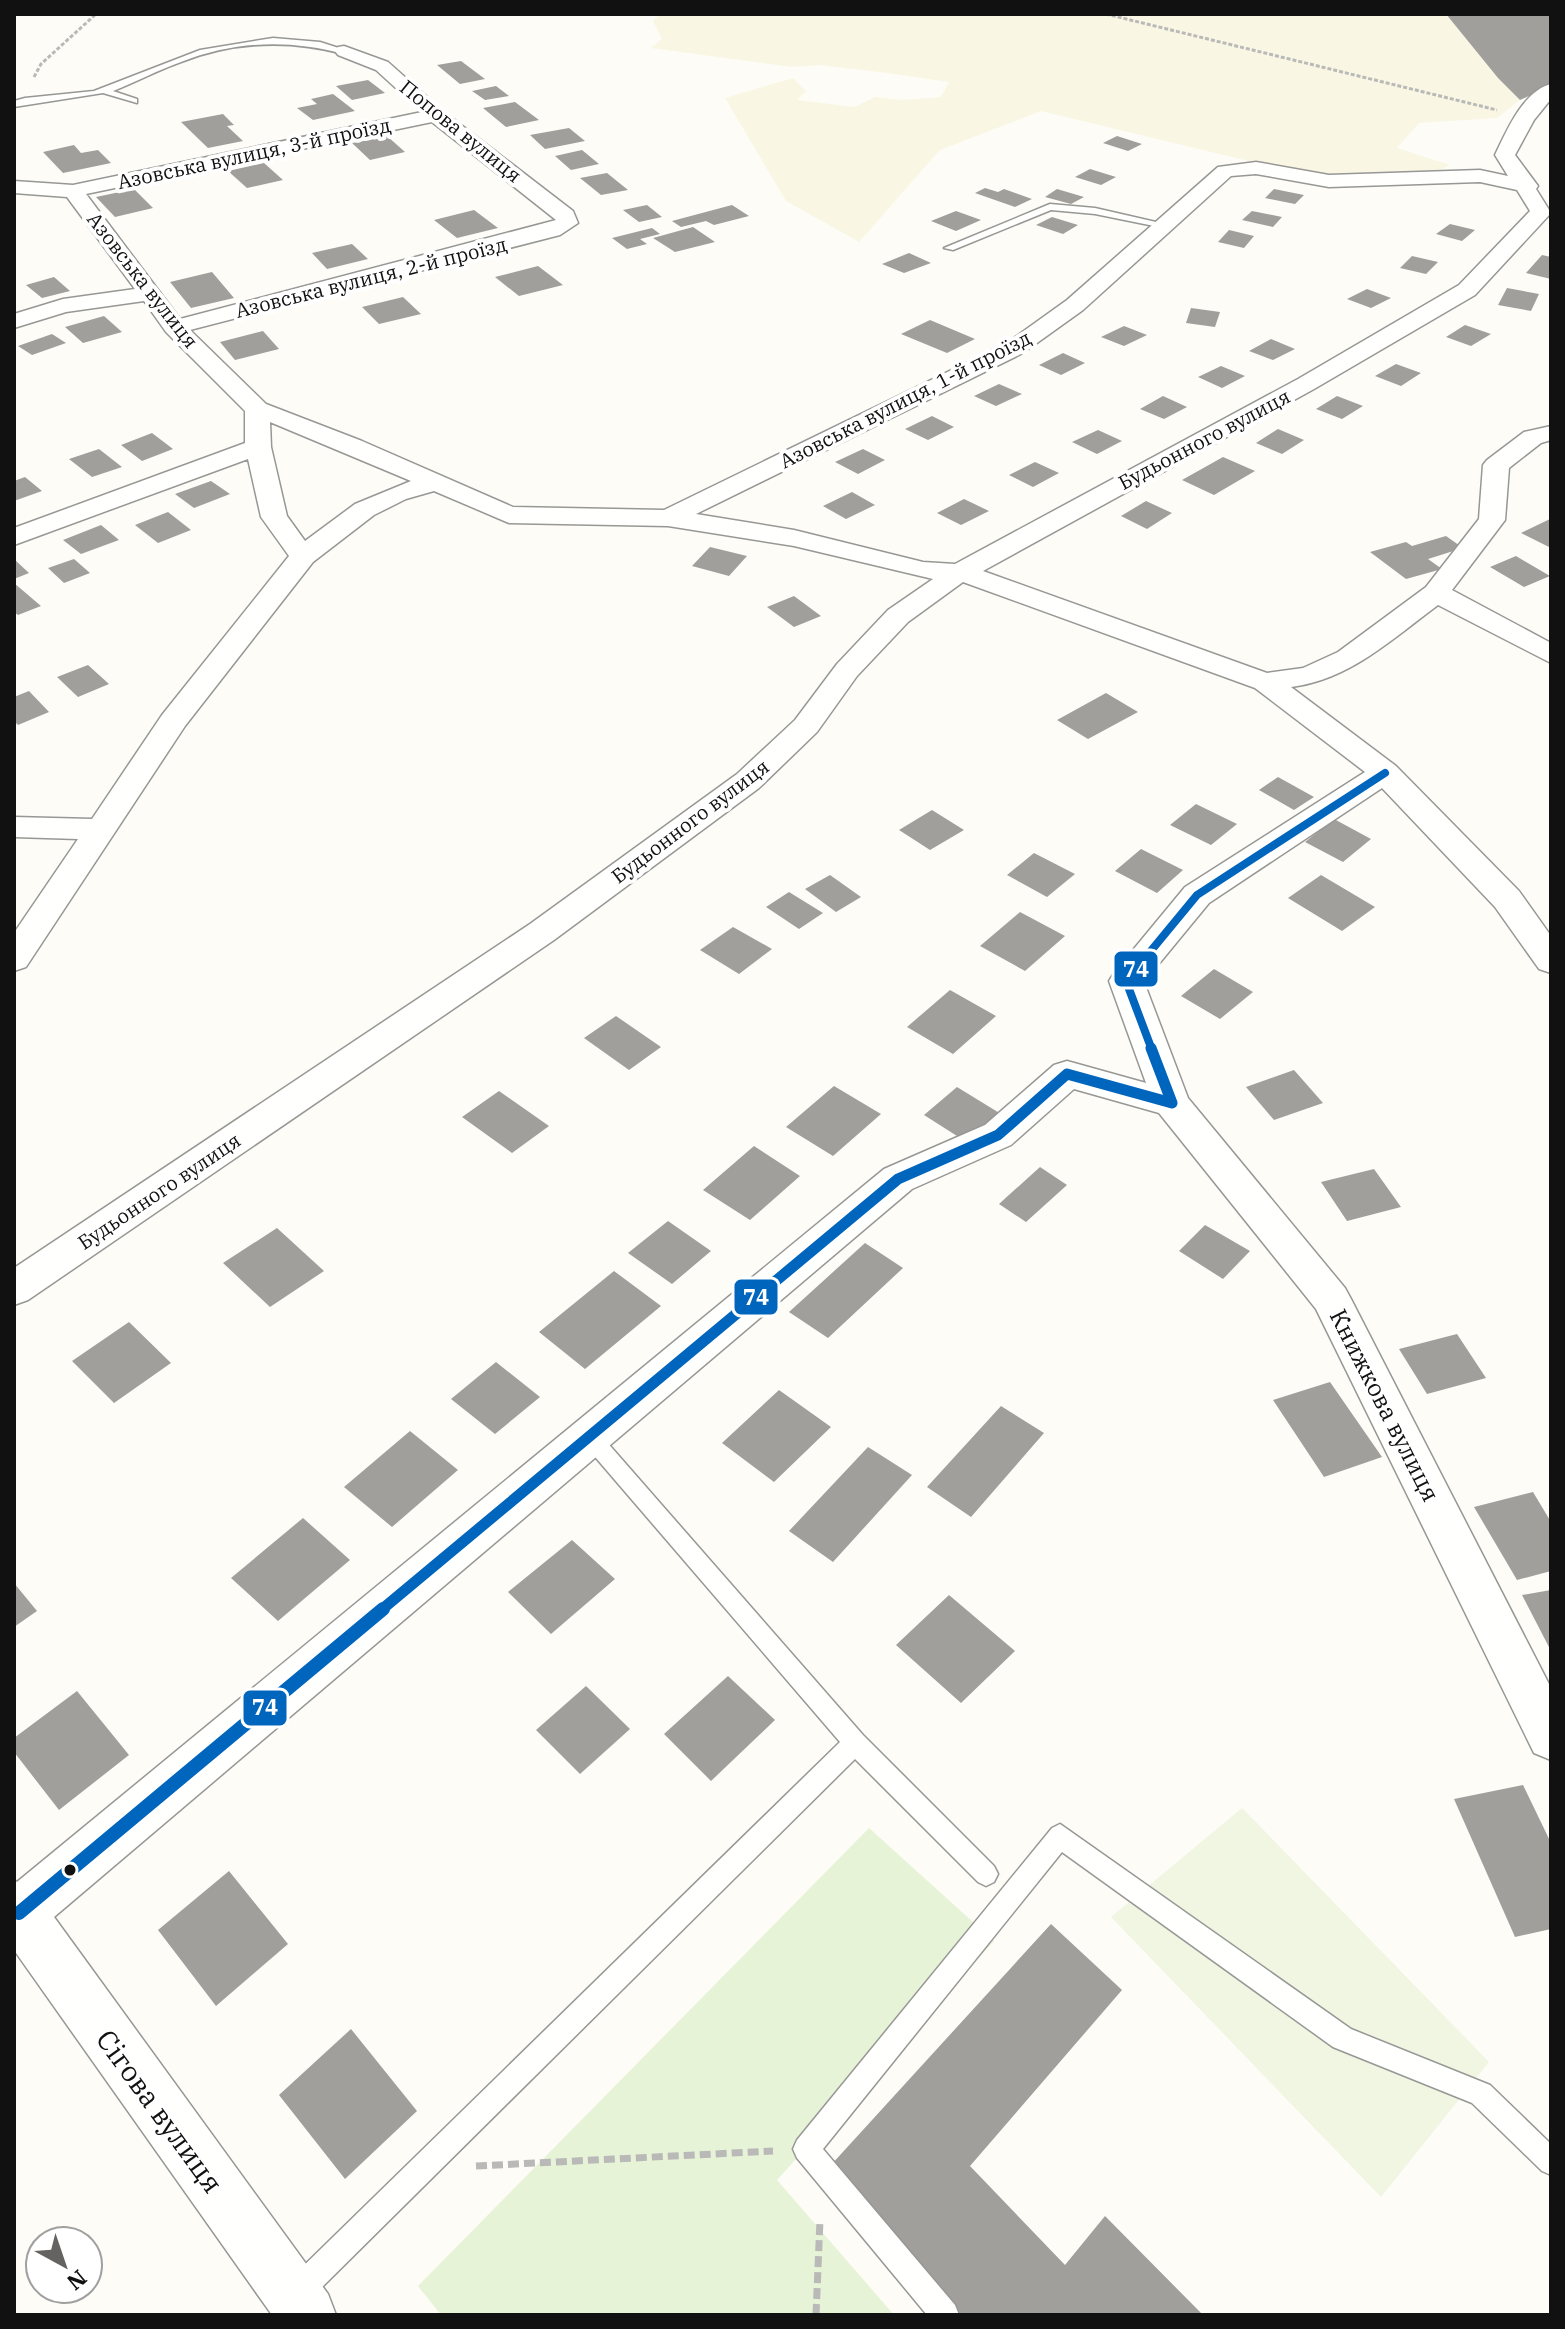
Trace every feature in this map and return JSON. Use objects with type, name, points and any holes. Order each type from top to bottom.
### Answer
[{"type":"street","name":"Попова вулиця","points":[[344,51],[382,66],[436,115],[566,215],[567,223]]},
{"type":"street","points":[[1453,175],[1470,165],[1505,155],[1527,117],[1551,90]]},
{"type":"street","name":"Азовська вулиця, 3-й проїзд","points":[[73,191],[436,115]]},
{"type":"street","points":[[1505,155],[1540,203]]},
{"type":"street","name":"Азовська вулиця, 1-й проїзд","points":[[668,518],[1015,348],[1075,305],[1225,171],[1238,168],[1329,181],[1453,175]]},
{"type":"street","points":[[1453,175],[1480,176],[1540,203]]},
{"type":"street","name":"Азовська вулиця","points":[[14,187],[73,191],[174,327],[257,409]]},
{"type":"street","name":"Будьонного вулиця","points":[[14,1289],[542,932],[748,781],[806,726],[847,670],[898,616],[960,572],[1306,384],[1467,290],[1540,203]]},
{"type":"street","name":"Азовська вулиця, 2-й проїзд","points":[[174,327],[552,230],[567,223]]},
{"type":"street","points":[[14,321],[63,306],[149,294]]},
{"type":"street","points":[[303,556],[274,517],[258,447],[257,409],[353,446],[509,515],[668,518],[794,538],[923,570],[960,572],[1265,682],[1385,773],[1507,899],[1551,961]]},
{"type":"street","points":[[1265,682],[1310,676],[1348,658],[1436,593],[1492,520],[1496,465],[1533,437],[1551,433]]},
{"type":"street","points":[[14,537],[258,447]]},
{"type":"street","points":[[14,959],[173,721],[303,556],[377,501],[404,489],[437,483]]},
{"type":"street","points":[[727,489],[794,538]]},
{"type":"street","points":[[1436,593],[1551,654]]},
{"type":"street","name":"Книжкова вулиця","points":[[1385,773],[1197,895],[1126,981],[1172,1103],[1331,1299],[1551,1737]]},
{"type":"street","points":[[14,827],[98,829]]},
{"type":"street","points":[[16,1909],[591,1438],[898,1179],[998,1135],[1067,1074],[1172,1103]]},
{"type":"street","name":"Сігова вулиця","points":[[16,1909],[300,2306]]},
{"type":"lane","points":[[17,103],[105,91],[193,53],[239,41],[287,39],[318,42],[344,51]]},
{"type":"lane","points":[[105,91],[134,101]]},
{"type":"lane","points":[[949,248],[1050,207],[1095,211],[1164,225]]},
{"type":"lane","points":[[591,1438],[855,1743],[986,1874]]},
{"type":"lane","points":[[300,2306],[423,2168],[855,1743]]},
{"type":"lane","points":[[945,2315],[814,2159],[1060,1836],[1342,2038],[1481,2094],[1551,2162]]},
{"type":"path","points":[[17,103],[41,64],[96,14]]},
{"type":"path","points":[[1106,14],[1527,117]]},
{"type":"path","points":[[423,2168],[814,2159],[816,2315]]},
{"type":"shaded area","points":[[660,14],[1446,14],[1520,100],[1497,118],[1419,123],[1397,148],[1450,165],[1432,174],[1345,180],[1269,166],[1041,111],[940,150],[859,242],[786,201],[725,98],[793,78],[806,91],[797,100],[855,107],[875,97],[902,100],[941,97],[949,82],[819,65],[792,67],[651,48],[662,39],[653,21]]},
{"type":"green space","points":[[1242,1808],[1489,2062],[1381,2197],[1111,1917]]},
{"type":"green space","points":[[869,1828],[994,1941],[777,2180],[894,2315],[441,2315],[418,2286]]},
{"type":"building","points":[[1446,14],[1551,14],[1551,86],[1520,100]]},
{"type":"building","points":[[461,61],[485,79],[460,84],[437,65]]},
{"type":"building","points":[[368,80],[385,93],[352,100],[336,86]]},
{"type":"building","points":[[496,86],[509,96],[485,100],[472,91]]},
{"type":"building","points":[[333,94],[355,111],[313,120],[297,108],[317,104],[311,99]]},
{"type":"building","points":[[515,102],[539,120],[506,127],[483,108]]},
{"type":"building","points":[[223,114],[234,125],[227,126],[243,141],[208,148],[181,122]]},
{"type":"building","points":[[569,128],[585,141],[545,149],[530,135]]},
{"type":"building","points":[[387,136],[405,152],[370,160],[352,143]]},
{"type":"building","points":[[1117,136],[1142,144],[1128,151],[1103,143]]},
{"type":"building","points":[[74,145],[81,153],[98,150],[111,163],[63,173],[43,152]]},
{"type":"building","points":[[582,150],[599,164],[571,170],[555,156]]},
{"type":"building","points":[[264,163],[283,180],[247,188],[228,171]]},
{"type":"building","points":[[1090,169],[1116,177],[1101,185],[1075,177]]},
{"type":"building","points":[[607,173],[628,190],[601,195],[580,178]]},
{"type":"building","points":[[985,188],[998,192],[1004,189],[1032,199],[1015,207],[975,193]]},
{"type":"building","points":[[134,189],[153,208],[115,217],[96,197]]},
{"type":"building","points":[[1057,189],[1084,197],[1071,204],[1045,197]]},
{"type":"building","points":[[1274,189],[1304,195],[1295,204],[1265,198]]},
{"type":"building","points":[[647,205],[662,217],[639,222],[623,210]]},
{"type":"building","points":[[732,205],[749,216],[714,225],[706,221],[681,227],[672,221]]},
{"type":"building","points":[[474,210],[498,228],[457,238],[434,220]]},
{"type":"building","points":[[956,211],[981,220],[956,231],[931,221]]},
{"type":"building","points":[[1252,211],[1282,217],[1273,227],[1242,220]]},
{"type":"building","points":[[1052,217],[1078,225],[1063,234],[1036,225]]},
{"type":"building","points":[[1450,224],[1475,230],[1462,241],[1436,234]]},
{"type":"building","points":[[693,227],[715,242],[675,252],[653,238]]},
{"type":"building","points":[[652,228],[660,234],[640,239],[647,244],[627,249],[612,238]]},
{"type":"building","points":[[1229,230],[1254,236],[1244,248],[1218,242]]},
{"type":"building","points":[[352,244],[368,259],[327,269],[312,253]]},
{"type":"building","points":[[909,253],[931,263],[904,273],[882,264]]},
{"type":"building","points":[[1542,255],[1551,257],[1551,279],[1526,273]]},
{"type":"building","points":[[1412,256],[1438,262],[1426,274],[1400,268]]},
{"type":"building","points":[[538,266],[563,285],[519,296],[495,277]]},
{"type":"building","points":[[212,272],[234,298],[191,308],[170,282]]},
{"type":"building","points":[[54,277],[70,291],[42,298],[26,285]]},
{"type":"building","points":[[1507,288],[1539,294],[1531,311],[1498,305]]},
{"type":"building","points":[[1367,289],[1391,298],[1371,308],[1347,299]]},
{"type":"building","points":[[403,297],[421,314],[379,324],[362,307]]},
{"type":"building","points":[[1191,308],[1220,312],[1215,327],[1186,323]]},
{"type":"building","points":[[104,316],[122,332],[83,343],[65,327]]},
{"type":"building","points":[[930,320],[975,339],[947,353],[901,334]]},
{"type":"building","points":[[1465,325],[1491,334],[1471,346],[1446,337]]},
{"type":"building","points":[[1124,326],[1147,335],[1124,346],[1101,337]]},
{"type":"building","points":[[263,331],[279,349],[235,360],[220,342]]},
{"type":"building","points":[[52,334],[66,343],[32,355],[18,346]]},
{"type":"building","points":[[1271,339],[1295,349],[1273,360],[1249,351]]},
{"type":"building","points":[[1063,353],[1085,363],[1061,375],[1039,365]]},
{"type":"building","points":[[1396,364],[1421,373],[1401,386],[1375,376]]},
{"type":"building","points":[[1221,366],[1245,376],[1222,388],[1198,377]]},
{"type":"building","points":[[999,384],[1022,394],[996,406],[974,396]]},
{"type":"building","points":[[1163,396],[1187,407],[1164,419],[1140,409]]},
{"type":"building","points":[[1337,396],[1363,406],[1342,419],[1316,409]]},
{"type":"building","points":[[932,416],[954,427],[928,440],[905,429]]},
{"type":"building","points":[[1278,429],[1304,440],[1282,454],[1256,443]]},
{"type":"building","points":[[1098,430],[1122,441],[1097,454],[1072,442]]},
{"type":"building","points":[[152,433],[173,449],[142,461],[121,445]]},
{"type":"building","points":[[99,449],[122,467],[92,477],[69,459]]},
{"type":"building","points":[[863,449],[885,460],[858,474],[835,462]]},
{"type":"building","points":[[1223,457],[1255,471],[1214,495],[1182,480]]},
{"type":"building","points":[[1035,462],[1059,473],[1033,487],[1009,475]]},
{"type":"building","points":[[25,477],[42,491],[14,501],[14,481]]},
{"type":"building","points":[[211,481],[230,494],[194,508],[175,494]]},
{"type":"building","points":[[852,492],[875,505],[846,519],[823,506]]},
{"type":"building","points":[[964,499],[989,511],[961,525],[937,513]]},
{"type":"building","points":[[1146,501],[1172,513],[1147,529],[1121,516]]},
{"type":"building","points":[[168,512],[191,530],[158,543],[135,525]]},
{"type":"building","points":[[1550,519],[1551,548],[1521,533]]},
{"type":"building","points":[[101,525],[119,540],[81,554],[63,540]]},
{"type":"building","points":[[1446,536],[1463,548],[1428,559],[1442,569],[1406,579],[1370,552],[1406,542],[1412,546]]},
{"type":"building","points":[[710,547],[747,556],[729,576],[692,566]]},
{"type":"building","points":[[1516,556],[1550,576],[1524,587],[1490,567]]},
{"type":"building","points":[[14,559],[29,573],[14,579]]},
{"type":"building","points":[[74,559],[90,573],[64,583],[48,568]]},
{"type":"building","points":[[14,583],[41,606],[18,615],[14,612]]},
{"type":"building","points":[[794,596],[821,616],[794,627],[767,607]]},
{"type":"building","points":[[88,665],[109,684],[78,697],[57,677]]},
{"type":"building","points":[[29,691],[49,712],[18,725],[14,721],[14,697]]},
{"type":"building","points":[[1106,693],[1138,712],[1088,739],[1057,720]]},
{"type":"building","points":[[1278,777],[1314,797],[1294,810],[1259,790]]},
{"type":"building","points":[[1196,804],[1237,824],[1211,845],[1170,825]]},
{"type":"building","points":[[932,810],[964,830],[930,850],[899,830]]},
{"type":"building","points":[[1334,819],[1371,839],[1343,862],[1305,842]]},
{"type":"building","points":[[1141,849],[1183,870],[1157,893],[1115,871]]},
{"type":"building","points":[[1034,853],[1075,874],[1047,897],[1007,875]]},
{"type":"building","points":[[830,875],[861,897],[836,912],[805,889]]},
{"type":"building","points":[[1321,875],[1375,907],[1342,931],[1288,898]]},
{"type":"building","points":[[789,892],[823,913],[799,929],[766,907]]},
{"type":"building","points":[[1020,912],[1065,936],[1025,971],[980,946]]},
{"type":"building","points":[[733,927],[772,949],[739,974],[700,950]]},
{"type":"building","points":[[1214,969],[1253,992],[1220,1019],[1181,996]]},
{"type":"building","points":[[950,990],[996,1016],[953,1054],[907,1027]]},
{"type":"building","points":[[616,1016],[661,1047],[629,1070],[584,1038]]},
{"type":"building","points":[[1294,1070],[1323,1103],[1274,1120],[1246,1087]]},
{"type":"building","points":[[834,1086],[881,1114],[833,1156],[786,1127]]},
{"type":"building","points":[[957,1087],[1001,1114],[968,1143],[924,1115]]},
{"type":"building","points":[[499,1091],[549,1126],[512,1153],[462,1117]]},
{"type":"building","points":[[754,1146],[800,1176],[750,1220],[703,1190]]},
{"type":"building","points":[[1040,1167],[1067,1185],[1026,1222],[999,1204]]},
{"type":"building","points":[[1374,1169],[1401,1207],[1347,1221],[1321,1182]]},
{"type":"building","points":[[668,1221],[711,1251],[672,1284],[628,1253]]},
{"type":"building","points":[[1205,1225],[1250,1251],[1223,1279],[1179,1251]]},
{"type":"building","points":[[277,1228],[324,1271],[270,1307],[223,1263]]},
{"type":"building","points":[[865,1243],[903,1268],[828,1338],[789,1312]]},
{"type":"building","points":[[614,1271],[661,1306],[585,1369],[539,1332]]},
{"type":"building","points":[[129,1322],[171,1363],[114,1403],[72,1361]]},
{"type":"building","points":[[1457,1334],[1486,1378],[1427,1394],[1399,1349]]},
{"type":"building","points":[[496,1362],[540,1397],[495,1434],[451,1399]]},
{"type":"building","points":[[1330,1382],[1382,1457],[1324,1477],[1273,1400]]},
{"type":"building","points":[[779,1390],[831,1427],[774,1482],[722,1443]]},
{"type":"building","points":[[1001,1406],[1044,1433],[971,1517],[927,1487]]},
{"type":"building","points":[[410,1431],[458,1470],[392,1527],[344,1487]]},
{"type":"building","points":[[868,1447],[912,1475],[833,1562],[789,1531]]},
{"type":"building","points":[[1533,1492],[1551,1522],[1551,1571],[1517,1580],[1474,1507]]},
{"type":"building","points":[[303,1518],[350,1560],[278,1621],[231,1578]]},
{"type":"building","points":[[572,1540],[615,1579],[551,1634],[508,1592]]},
{"type":"building","points":[[14,1583],[37,1611],[14,1627]]},
{"type":"building","points":[[1551,1590],[1551,1651],[1522,1595]]},
{"type":"building","points":[[949,1595],[1015,1651],[961,1703],[896,1645]]},
{"type":"building","points":[[728,1676],[775,1720],[711,1781],[664,1734]]},
{"type":"building","points":[[586,1686],[630,1729],[580,1774],[536,1730]]},
{"type":"building","points":[[77,1691],[129,1755],[59,1810],[14,1752],[14,1738]]},
{"type":"building","points":[[1523,1785],[1551,1843],[1551,1929],[1515,1937],[1454,1799]]},
{"type":"building","points":[[229,1871],[288,1944],[216,2006],[158,1930]]},
{"type":"building","points":[[1051,1924],[1122,1990],[970,2166],[1065,2265],[1105,2216],[1203,2315],[949,2315],[831,2165]]},
{"type":"building","points":[[351,2029],[417,2111],[345,2179],[279,2095]]},
{"type":"transit line","name":"74","points":[[19,1913],[898,1179],[998,1135],[1067,1074],[1172,1103],[1126,981],[1197,895],[1385,773]]}]
